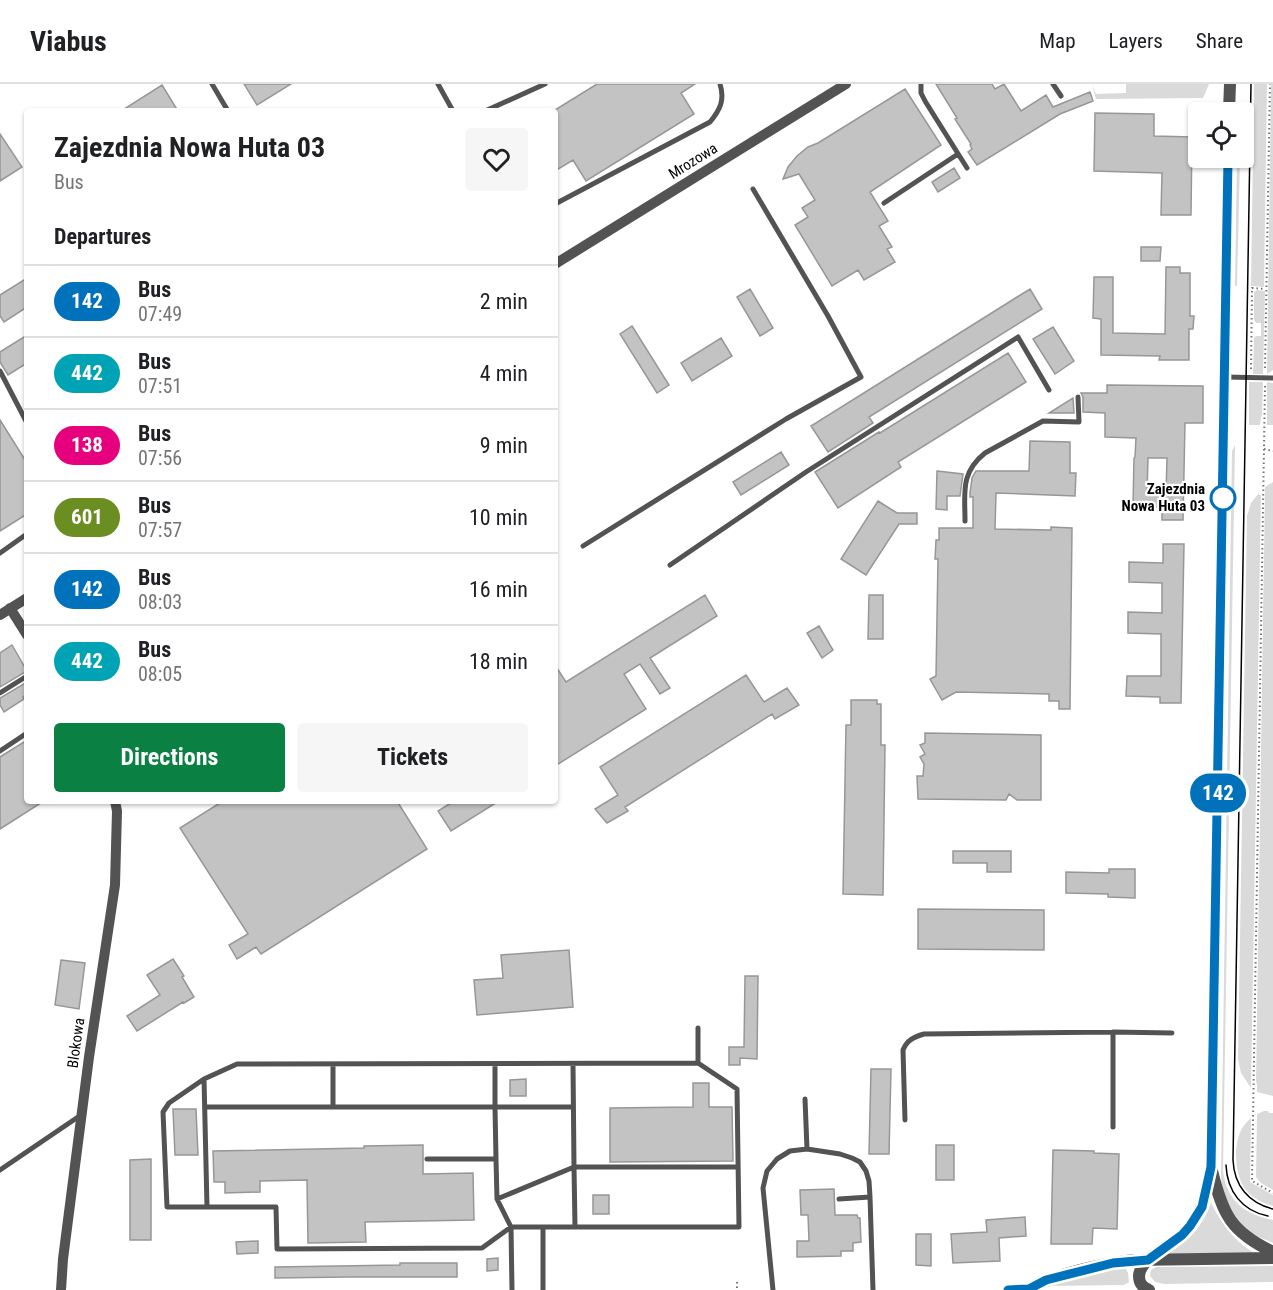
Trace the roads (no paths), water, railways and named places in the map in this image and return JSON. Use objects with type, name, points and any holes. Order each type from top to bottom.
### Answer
[{"type":"street","name":"Mrozowa","points":[[558,262],[846,84]]},
{"type":"street","points":[[1149,1290],[1141,1284],[1139,1279],[1141,1268],[1190,1226],[1202,1207],[1211,1167],[1228,168]]},
{"type":"street","points":[[0,615],[24,600]]},
{"type":"street","points":[[10,608],[24,630]]},
{"type":"street","name":"Blokowa","points":[[61,1290],[82,1114],[115,885],[116,804]]},
{"type":"street","points":[[1211,1167],[1219,1197],[1230,1221],[1242,1234],[1273,1252]]},
{"type":"street","points":[[1008,1290],[1033,1289],[1046,1280],[1113,1263],[1148,1260],[1273,1258]]},
{"type":"lane","points":[[212,84],[226,108]]},
{"type":"lane","points":[[438,84],[451,108]]},
{"type":"lane","points":[[492,108],[545,84]]},
{"type":"lane","points":[[558,202],[710,122],[722,102],[723,93],[720,84]]},
{"type":"lane","points":[[921,84],[921,93],[925,101],[967,168]]},
{"type":"lane","points":[[1053,84],[1061,96]]},
{"type":"lane","points":[[884,203],[958,154]]},
{"type":"lane","points":[[583,546],[786,419],[861,376],[753,189]]},
{"type":"lane","points":[[670,565],[806,472],[1018,337],[1049,390]]},
{"type":"lane","points":[[0,371],[24,417]]},
{"type":"lane","points":[[1225,377],[1273,378]]},
{"type":"lane","points":[[965,521],[966,478],[976,460],[1043,421],[1079,422],[1078,397]]},
{"type":"lane","points":[[0,552],[24,537]]},
{"type":"lane","points":[[0,693],[24,678]]},
{"type":"lane","points":[[0,751],[24,735]]},
{"type":"lane","points":[[698,1028],[698,1063]]},
{"type":"lane","points":[[1113,1032],[1113,1127]]},
{"type":"lane","points":[[904,1120],[903,1050],[905,1044],[916,1036],[924,1034],[1172,1033]]},
{"type":"lane","points":[[698,1063],[737,1089],[739,1227],[511,1227],[482,1248],[277,1249],[276,1207],[167,1207],[163,1112],[169,1103],[204,1078],[237,1064],[573,1064],[698,1063]]},
{"type":"lane","points":[[333,1064],[333,1107]]},
{"type":"lane","points":[[495,1064],[497,1199],[511,1227],[512,1290]]},
{"type":"lane","points":[[573,1064],[575,1227]]},
{"type":"lane","points":[[204,1078],[207,1207]]},
{"type":"lane","points":[[805,1099],[807,1149]]},
{"type":"lane","points":[[205,1107],[573,1107]]},
{"type":"lane","points":[[0,1170],[82,1114]]},
{"type":"lane","points":[[773,1290],[763,1188],[767,1171],[777,1159],[790,1151],[807,1149],[840,1154],[860,1162],[866,1171],[870,1197],[873,1290]]},
{"type":"lane","points":[[427,1159],[496,1159]]},
{"type":"lane","points":[[497,1199],[574,1167],[738,1167]]},
{"type":"lane","points":[[839,1199],[870,1197]]},
{"type":"lane","points":[[543,1227],[543,1290]]},
{"type":"tram line","points":[[1251,84],[1233,1160],[1236,1178],[1244,1192],[1250,1198],[1273,1209]]},
{"type":"tram line","points":[[1226,1165],[1229,1183],[1238,1198],[1251,1210],[1268,1216]]},
{"type":"place","name":"Zajezdnia Nowa Huta 03","points":[[1223,498]]}]
